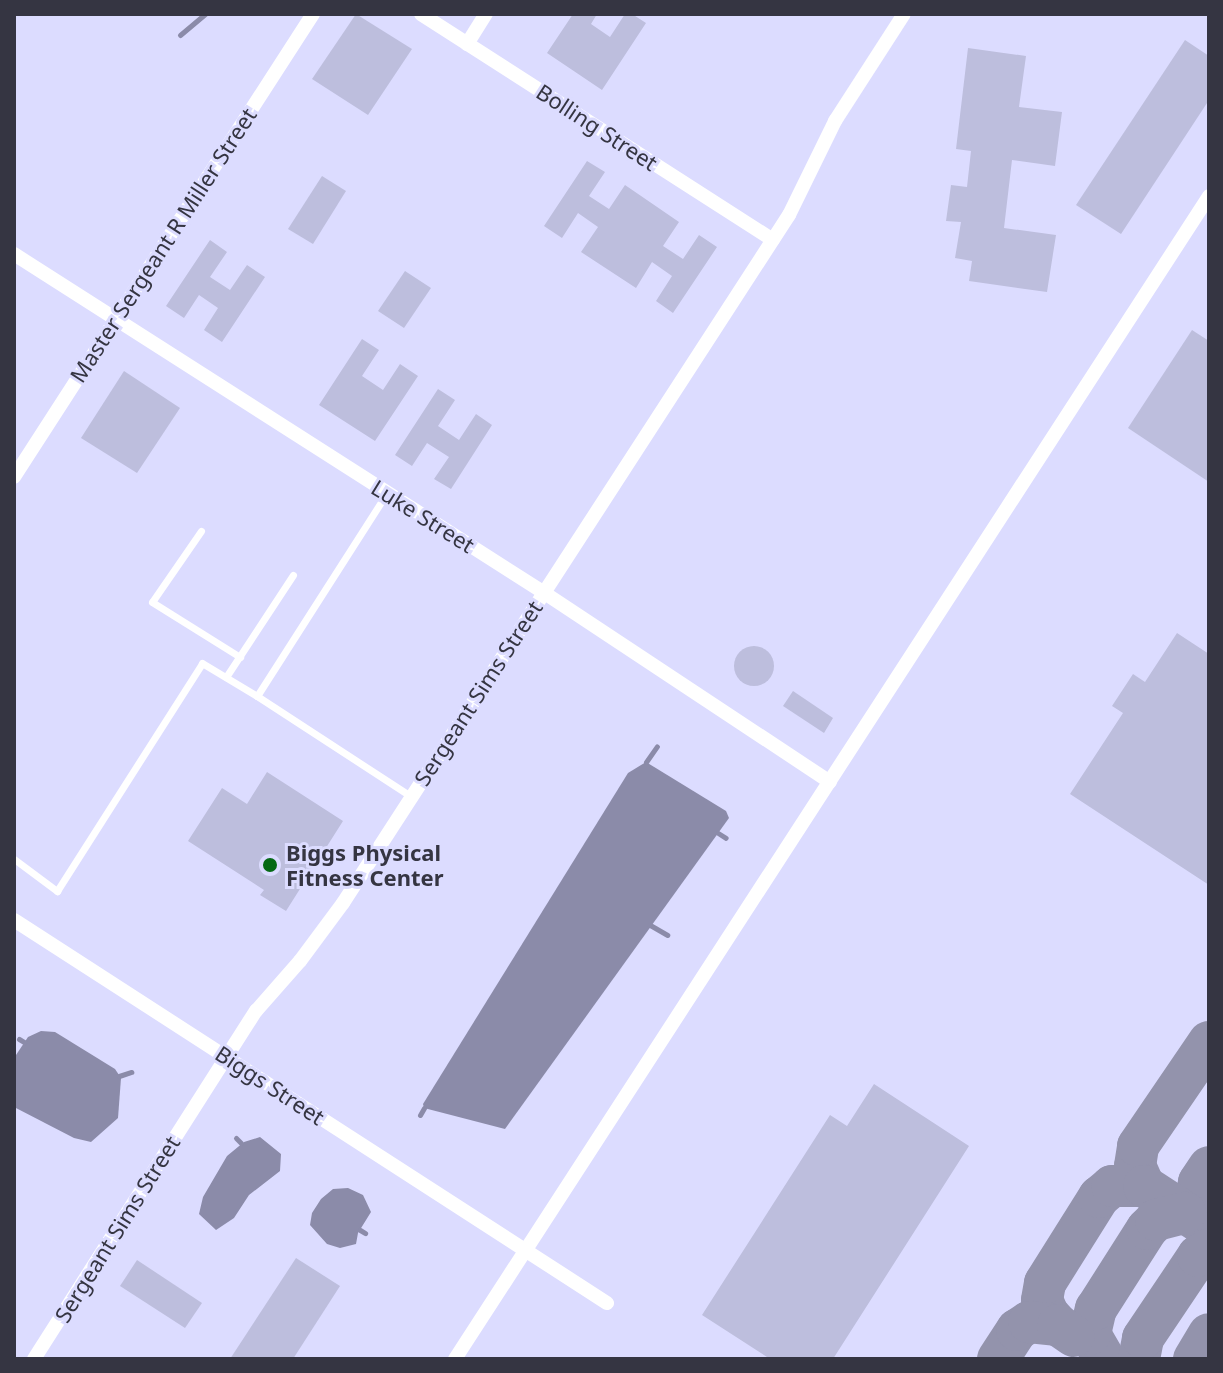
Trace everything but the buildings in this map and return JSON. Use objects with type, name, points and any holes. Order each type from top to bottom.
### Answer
[{"type":"street","name":"Master Sergeant R Miller Street","points":[[14,477],[313,14]]},
{"type":"street","name":"Bolling Street","points":[[421,14],[773,240]]},
{"type":"street","points":[[467,44],[486,14]]},
{"type":"street","name":"Sergeant Sims Street","points":[[34,1359],[256,1011],[322,933],[773,240],[801,192],[835,121],[904,14]]},
{"type":"street","points":[[455,1359],[1209,196]]},
{"type":"street","name":"Luke Street","points":[[14,254],[543,592],[830,782]]},
{"type":"street","name":"Biggs Street","points":[[14,920],[607,1303]]},
{"type":"lane","points":[[257,696],[387,493]]},
{"type":"lane","points":[[201,531],[152,602],[240,657]]},
{"type":"lane","points":[[226,677],[293,575]]},
{"type":"lane","points":[[14,859],[57,891],[202,663],[412,797]]},
{"type":"water","points":[[646,762],[726,811],[729,818],[505,1129],[424,1108],[423,1104],[628,773]]},
{"type":"water","points":[[41,1031],[55,1032],[115,1069],[121,1078],[118,1118],[91,1142],[74,1138],[14,1107],[14,1058],[28,1037]]},
{"type":"water","points":[[260,1137],[281,1154],[280,1171],[249,1195],[234,1218],[216,1230],[199,1214],[203,1197],[227,1156],[244,1142]]},
{"type":"water","points":[[348,1188],[363,1195],[371,1212],[358,1233],[356,1244],[340,1248],[327,1244],[310,1225],[312,1213],[321,1199],[333,1189]]},
{"type":"waterway","points":[[180,35],[205,14]]},
{"type":"waterway","points":[[646,762],[657,746]]},
{"type":"waterway","points":[[718,833],[726,838]]},
{"type":"waterway","points":[[650,925],[667,935]]},
{"type":"waterway","points":[[19,1039],[24,1042]]},
{"type":"waterway","points":[[119,1076],[131,1072]]},
{"type":"waterway","points":[[420,1115],[424,1108]]},
{"type":"waterway","points":[[236,1138],[241,1143]]},
{"type":"waterway","points":[[360,1230],[365,1233]]},
{"type":"taxiway","points":[[1144,1186],[1135,1166],[1138,1146],[1209,1042]]},
{"type":"taxiway","points":[[1204,1225],[1196,1198],[1199,1182],[1209,1167]]},
{"type":"taxiway","points":[[1058,1325],[1048,1314],[1042,1300],[1045,1283],[1099,1197],[1112,1186],[1144,1186],[1209,1228]]},
{"type":"taxiway","points":[[1102,1355],[1090,1334],[1096,1309],[1147,1229],[1156,1220],[1185,1213]]},
{"type":"taxiway","points":[[1139,1359],[1143,1338],[1198,1256],[1209,1249]]},
{"type":"taxiway","points":[[998,1359],[1017,1330],[1029,1322],[1058,1325],[1074,1336]]},
{"type":"taxiway","points":[[1194,1359],[1209,1334]]},
{"type":"place","name":"Biggs Physical Fitness Center","points":[[270,865]]}]
